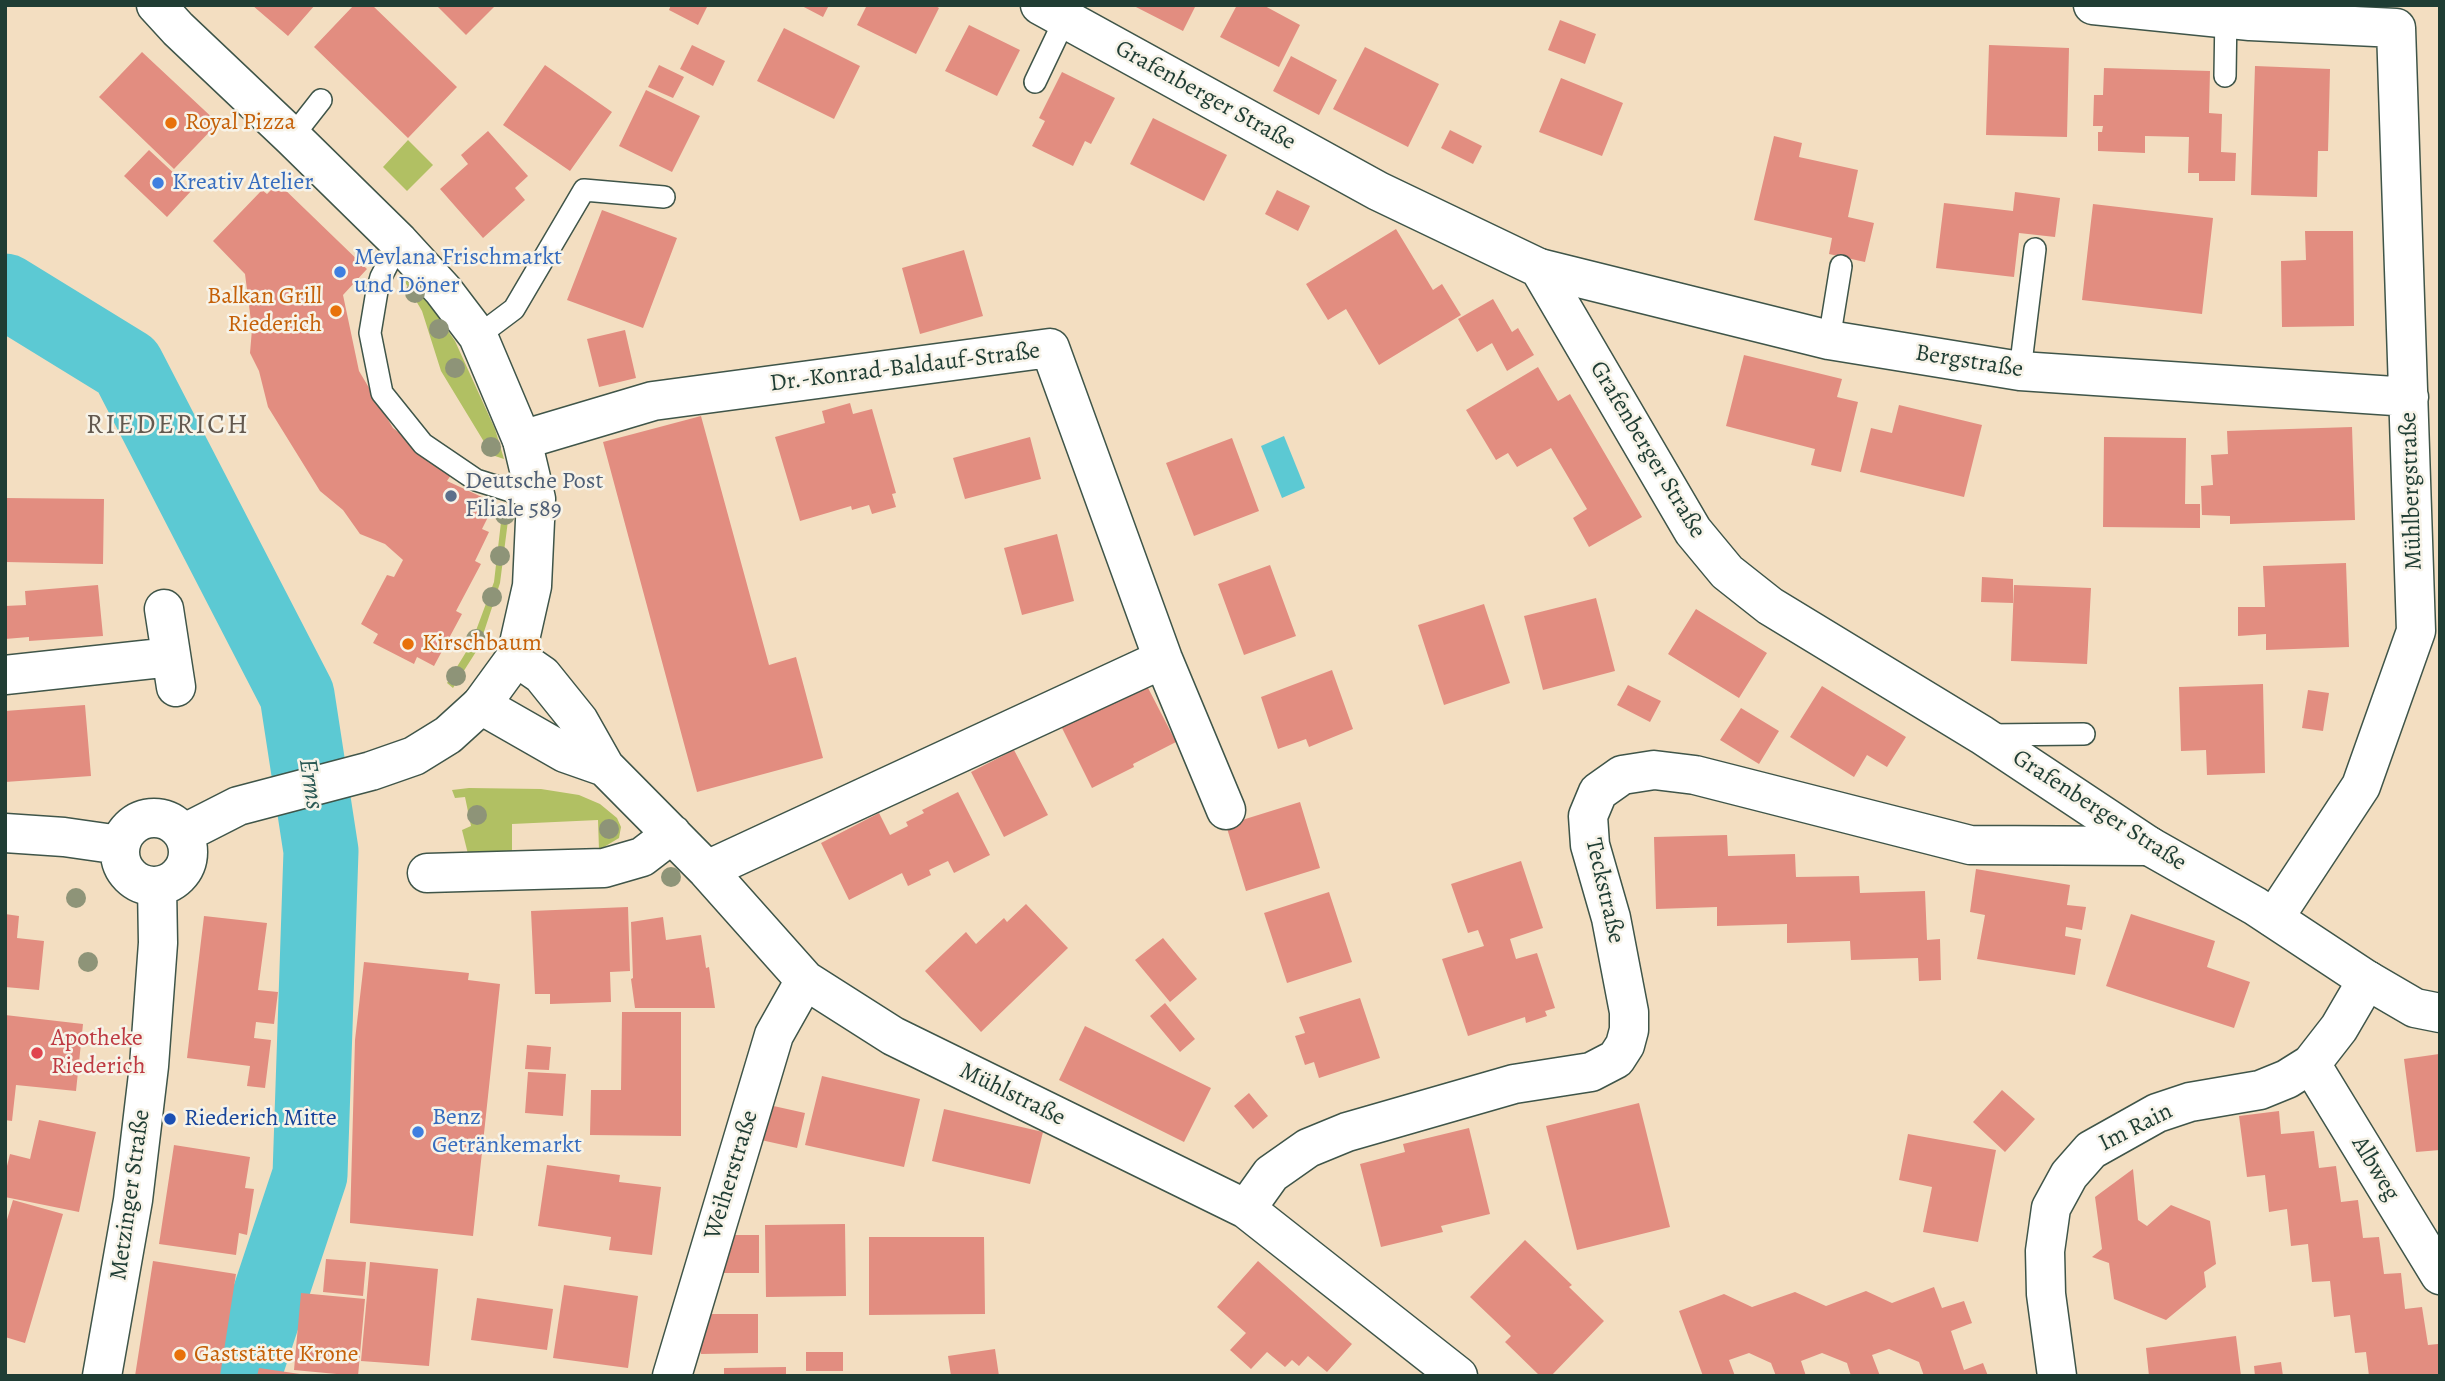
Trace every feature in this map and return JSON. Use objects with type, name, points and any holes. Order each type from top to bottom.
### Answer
[{"type":"street","points":[[156,5],[399,243],[443,290],[478,337],[522,440],[536,499],[532,586],[516,657],[481,705],[448,735],[414,756],[371,771],[238,806],[183,834]]},
{"type":"street","name":"Mühlbergstraße","points":[[2093,5],[2396,17],[2416,631],[2361,786],[2274,919]]},
{"type":"street","name":"Grafenberger Straße","points":[[1053,12],[1378,191],[1539,268],[1693,531],[1727,572],[1770,606],[1982,735],[2149,846],[2274,919],[2367,980],[2416,1008],[2440,1013]]},
{"type":"street","name":"Bergstraße","points":[[1539,268],[1829,340],[2020,371],[2409,397]]},
{"type":"street","name":"Dr.-Konrad-Baldauf-Straße","points":[[522,440],[653,401],[1050,348],[1163,659],[1226,810]]},
{"type":"street","points":[[5,675],[174,672],[164,609]]},
{"type":"street","name":"Mühlstraße","points":[[516,657],[542,675],[579,722],[605,767],[707,870],[806,981],[893,1036],[1246,1209],[1435,1370]]},
{"type":"street","points":[[707,870],[1163,659]]},
{"type":"street","name":"Mühlstraße","points":[[481,705],[565,754],[605,767]]},
{"type":"street","name":"Teckstraße","points":[[1246,1209],[1271,1174],[1308,1148],[1347,1132],[1514,1084],[1591,1072],[1616,1059],[1625,1045],[1629,1030],[1629,1013],[1611,918],[1590,845],[1588,816],[1598,792],[1622,775],[1654,769],[1695,775],[1970,845],[2149,846]]},
{"type":"street","points":[[155,818],[169,821],[183,834],[188,845],[188,859],[182,873],[157,887],[145,886],[130,878],[121,863],[120,845],[128,828],[141,820],[155,818]]},
{"type":"street","points":[[5,833],[64,837],[120,845]]},
{"type":"street","points":[[426,873],[604,868],[642,857],[672,834]]},
{"type":"street","name":"Metzinger Straße","points":[[102,1376],[133,1200],[149,1066],[158,943],[157,887]]},
{"type":"street","name":"Im Rain","points":[[2057,1376],[2046,1294],[2045,1251],[2051,1208],[2069,1175],[2091,1150],[2157,1113],[2190,1102],[2260,1090],[2287,1079],[2311,1064],[2339,1028],[2367,980]]},
{"type":"street","name":"Weiherstraße","points":[[672,1376],[774,1035],[806,981]]},
{"type":"street","name":"Albweg","points":[[2311,1064],[2440,1275]]},
{"type":"lane","points":[[1035,82],[1053,12]]},
{"type":"lane","points":[[2225,76],[2226,12]]},
{"type":"lane","points":[[292,137],[321,100]]},
{"type":"lane","points":[[478,337],[514,309],[584,190],[664,197]]},
{"type":"lane","points":[[399,243],[381,277],[370,333],[382,393],[423,444],[433,451],[476,480],[536,499]]},
{"type":"lane","points":[[2020,371],[2035,249]]},
{"type":"lane","points":[[1829,340],[1841,266]]},
{"type":"lane","points":[[1982,735],[2084,734]]},
{"type":"green space","points":[[408,140],[433,165],[407,191],[383,167]]},
{"type":"green space","points":[[410,276],[455,341],[495,429],[504,459],[492,455],[441,371],[422,311],[405,282]]},
{"type":"green space","points":[[503,505],[510,505],[500,583],[479,647],[453,688],[447,683],[471,644],[494,582]]},
{"type":"green space","points":[[541,789],[579,795],[600,804],[617,818],[621,827],[619,838],[599,850],[598,820],[512,824],[512,854],[468,854],[462,830],[471,826],[465,797],[455,798],[452,790]]},
{"type":"water","points":[[1284,436],[1305,488],[1282,498],[1261,446]]},
{"type":"building","points":[[252,5],[315,5],[288,36]]},
{"type":"building","points":[[354,5],[372,5],[457,87],[408,138],[314,47]]},
{"type":"building","points":[[436,5],[496,5],[466,35]]},
{"type":"building","points":[[671,5],[708,5],[698,25],[669,10]]},
{"type":"building","points":[[800,5],[829,5],[823,17]]},
{"type":"building","points":[[867,5],[934,5],[939,8],[916,54],[857,25]]},
{"type":"building","points":[[1132,5],[1196,5],[1183,31]]},
{"type":"building","points":[[1237,5],[1263,5],[1300,25],[1279,67],[1220,37]]},
{"type":"building","points":[[1560,20],[1596,34],[1585,64],[1548,50]]},
{"type":"building","points":[[969,25],[1020,50],[997,96],[945,71]]},
{"type":"building","points":[[784,28],[860,66],[834,119],[757,81]]},
{"type":"building","points":[[692,45],[725,61],[713,86],[680,69]]},
{"type":"building","points":[[1989,45],[2069,48],[2067,137],[1986,135]]},
{"type":"building","points":[[1365,47],[1439,84],[1408,147],[1333,109]]},
{"type":"building","points":[[142,52],[218,123],[174,169],[99,97]]},
{"type":"building","points":[[1291,56],[1337,80],[1319,115],[1273,91]]},
{"type":"building","points":[[545,65],[612,112],[570,171],[503,125]]},
{"type":"building","points":[[659,65],[684,77],[673,98],[648,87]]},
{"type":"building","points":[[2255,66],[2330,69],[2328,151],[2318,151],[2317,197],[2251,195]]},
{"type":"building","points":[[2104,68],[2210,71],[2209,113],[2222,114],[2221,152],[2236,153],[2235,181],[2199,181],[2199,173],[2188,173],[2189,137],[2145,136],[2145,153],[2098,151],[2098,132],[2102,132],[2103,126],[2093,126],[2094,95],[2103,95]]},
{"type":"building","points":[[1062,72],[1115,98],[1091,144],[1085,141],[1073,166],[1032,146],[1045,121],[1039,118]]},
{"type":"building","points":[[1561,78],[1623,103],[1602,156],[1539,132]]},
{"type":"building","points":[[646,90],[700,116],[672,172],[619,146]]},
{"type":"building","points":[[1153,118],[1227,155],[1204,201],[1130,164]]},
{"type":"building","points":[[1450,130],[1482,146],[1473,164],[1441,148]]},
{"type":"building","points":[[488,131],[528,176],[515,188],[525,200],[483,238],[440,189],[468,164],[461,155]]},
{"type":"building","points":[[1774,136],[1802,143],[1799,157],[1858,170],[1848,217],[1874,223],[1865,262],[1829,254],[1832,238],[1754,220]]},
{"type":"building","name":"Kreativ Atelier","points":[[149,150],[192,190],[167,217],[124,176]]},
{"type":"building","points":[[278,183],[367,269],[343,295],[359,371],[393,428],[453,472],[447,481],[495,503],[482,529],[489,532],[475,561],[481,564],[456,611],[462,614],[434,666],[417,657],[414,664],[373,643],[378,634],[361,624],[387,575],[394,577],[403,560],[385,544],[360,534],[343,510],[320,491],[268,407],[259,371],[250,353],[252,329],[245,274],[213,241],[262,190],[267,194]]},
{"type":"building","points":[[1277,190],[1310,206],[1298,231],[1265,214]]},
{"type":"building","points":[[2015,192],[2060,198],[2055,237],[2019,233],[2014,277],[1936,268],[1944,203],[2013,211]]},
{"type":"building","points":[[2093,204],[2213,218],[2202,314],[2082,300]]},
{"type":"building","points":[[602,210],[677,238],[643,328],[567,300]]},
{"type":"building","points":[[1396,229],[1433,290],[1442,284],[1461,315],[1379,365],[1346,309],[1328,320],[1306,284]]},
{"type":"building","points":[[2305,231],[2353,231],[2354,326],[2282,327],[2281,261],[2306,260]]},
{"type":"building","points":[[964,250],[983,316],[920,334],[902,268]]},
{"type":"building","points":[[1493,299],[1512,332],[1518,328],[1534,355],[1507,371],[1492,343],[1477,352],[1458,319]]},
{"type":"building","points":[[625,330],[636,378],[599,387],[587,339]]},
{"type":"building","points":[[1744,355],[1842,379],[1837,397],[1858,402],[1841,472],[1811,465],[1815,449],[1726,426]]},
{"type":"building","points":[[1538,367],[1558,401],[1570,394],[1642,517],[1589,547],[1573,518],[1587,509],[1551,448],[1517,467],[1508,453],[1496,460],[1466,410]]},
{"type":"building","points":[[850,403],[853,414],[872,409],[896,493],[892,494],[896,507],[872,514],[869,505],[852,510],[851,506],[800,521],[775,437],[825,423],[822,411]]},
{"type":"building","points":[[1899,405],[1982,425],[1964,497],[1860,472],[1871,428],[1892,433]]},
{"type":"building","points":[[701,416],[769,665],[796,657],[823,758],[697,792],[603,442]]},
{"type":"building","points":[[2352,427],[2355,520],[2230,524],[2230,516],[2202,515],[2201,486],[2213,485],[2211,455],[2228,454],[2227,431]]},
{"type":"building","points":[[1030,437],[1041,479],[965,499],[953,458]]},
{"type":"building","points":[[2104,437],[2186,438],[2185,504],[2200,504],[2200,528],[2103,527]]},
{"type":"building","points":[[1232,438],[1259,511],[1194,536],[1166,463]]},
{"type":"building","points":[[5,498],[104,499],[103,564],[5,562]]},
{"type":"building","points":[[1057,534],[1074,601],[1022,615],[1004,548]]},
{"type":"building","points":[[2346,563],[2349,647],[2266,650],[2266,634],[2238,636],[2238,607],[2265,607],[2263,566]]},
{"type":"building","points":[[1270,565],[1296,636],[1244,655],[1218,584]]},
{"type":"building","points":[[1982,577],[2013,579],[2013,603],[1981,602]]},
{"type":"building","points":[[98,585],[103,636],[29,641],[29,637],[5,639],[5,606],[26,605],[25,591]]},
{"type":"building","points":[[2014,585],[2091,588],[2087,664],[2011,661]]},
{"type":"building","points":[[1596,598],[1615,671],[1543,690],[1524,616]]},
{"type":"building","points":[[1484,604],[1510,683],[1444,705],[1418,625]]},
{"type":"building","points":[[1696,609],[1767,653],[1739,698],[1668,654]]},
{"type":"building","points":[[1332,670],[1353,729],[1309,747],[1306,739],[1278,749],[1261,697]]},
{"type":"building","points":[[1146,684],[1176,742],[1092,788],[1061,726]]},
{"type":"building","points":[[2263,684],[2265,773],[2207,775],[2206,750],[2181,751],[2179,687]]},
{"type":"building","points":[[1628,685],[1661,701],[1650,722],[1617,705]]},
{"type":"building","points":[[1822,686],[1906,737],[1887,767],[1867,755],[1854,777],[1790,737]]},
{"type":"building","points":[[2308,690],[2329,693],[2323,731],[2302,728]]},
{"type":"building","points":[[85,705],[91,776],[5,782],[5,711]]},
{"type":"building","points":[[1741,708],[1779,731],[1759,764],[1720,740]]},
{"type":"building","points":[[1014,750],[1048,815],[1004,837],[971,772]]},
{"type":"building","points":[[958,792],[990,855],[954,873],[948,861],[929,870],[931,875],[908,886],[902,873],[849,900],[821,843],[879,813],[890,835],[908,826],[906,822],[924,813],[922,810]]},
{"type":"building","points":[[1300,802],[1320,868],[1246,891],[1226,825]]},
{"type":"building","points":[[1727,835],[1728,856],[1795,854],[1796,877],[1859,876],[1860,893],[1925,891],[1927,940],[1940,939],[1941,980],[1919,981],[1918,958],[1851,960],[1850,941],[1787,943],[1787,924],[1717,926],[1717,907],[1656,909],[1654,837]]},
{"type":"building","points":[[1521,861],[1543,928],[1510,939],[1516,959],[1537,953],[1555,1008],[1545,1011],[1547,1016],[1526,1023],[1525,1017],[1468,1036],[1442,959],[1484,946],[1478,930],[1468,933],[1451,884]]},
{"type":"building","points":[[1976,869],[2070,885],[2067,905],[2086,907],[2082,930],[2066,927],[2065,936],[2081,939],[2075,975],[1977,959],[1985,915],[1970,912]]},
{"type":"building","points":[[1329,892],[1352,962],[1287,983],[1264,913]]},
{"type":"building","points":[[1026,904],[1068,948],[981,1032],[925,971],[966,932],[976,944],[1004,918],[1007,922]]},
{"type":"building","points":[[628,907],[630,971],[610,972],[611,1002],[550,1004],[550,994],[535,994],[531,911]]},
{"type":"building","points":[[5,914],[19,916],[17,938],[44,941],[39,990],[5,987]]},
{"type":"building","points":[[2131,914],[2215,941],[2207,967],[2250,982],[2234,1028],[2106,986]]},
{"type":"building","points":[[204,916],[267,923],[258,990],[278,992],[274,1024],[256,1022],[254,1038],[271,1040],[265,1088],[247,1086],[250,1066],[187,1058]]},
{"type":"building","points":[[663,917],[666,940],[701,935],[715,1008],[635,1008],[631,979],[631,922]]},
{"type":"building","points":[[1163,938],[1197,979],[1170,1002],[1135,960]]},
{"type":"building","name":"Benz Getränkemarkt","points":[[364,962],[469,973],[468,980],[500,984],[473,1236],[350,1223],[355,1040]]},
{"type":"building","points":[[1360,998],[1380,1058],[1319,1078],[1314,1062],[1305,1065],[1295,1036],[1305,1033],[1299,1017]]},
{"type":"building","points":[[1165,1003],[1195,1039],[1180,1052],[1150,1016]]},
{"type":"building","points":[[622,1012],[681,1012],[681,1136],[590,1135],[591,1090],[621,1090]]},
{"type":"building","points":[[5,1015],[83,1024],[76,1091],[16,1085],[12,1121],[5,1120]]},
{"type":"building","points":[[1085,1026],[1211,1088],[1184,1142],[1059,1080]]},
{"type":"building","points":[[527,1045],[551,1047],[549,1070],[525,1069]]},
{"type":"building","points":[[2439,1054],[2440,1150],[2416,1152],[2404,1059]]},
{"type":"building","points":[[528,1072],[566,1074],[563,1116],[525,1113]]},
{"type":"building","points":[[822,1076],[920,1099],[904,1167],[805,1145]]},
{"type":"building","points":[[2002,1090],[2035,1119],[2005,1152],[1973,1122]]},
{"type":"building","points":[[1249,1093],[1268,1116],[1253,1129],[1234,1106]]},
{"type":"building","points":[[1639,1103],[1670,1227],[1577,1250],[1546,1126]]},
{"type":"building","points":[[769,1105],[805,1113],[797,1148],[761,1140]]},
{"type":"building","points":[[944,1109],[1043,1132],[1030,1184],[932,1161]]},
{"type":"building","points":[[2279,1111],[2281,1134],[2314,1131],[2319,1168],[2336,1166],[2341,1202],[2358,1200],[2363,1238],[2379,1237],[2384,1274],[2401,1273],[2405,1309],[2422,1307],[2428,1345],[2438,1344],[2440,1376],[2369,1376],[2366,1352],[2355,1353],[2350,1315],[2334,1317],[2330,1281],[2312,1282],[2308,1244],[2291,1246],[2287,1209],[2269,1212],[2265,1175],[2247,1177],[2239,1116]]},
{"type":"building","points":[[39,1120],[96,1132],[79,1212],[5,1197],[5,1174],[10,1154],[30,1159]]},
{"type":"building","points":[[1469,1128],[1490,1214],[1441,1226],[1443,1232],[1381,1247],[1360,1164],[1405,1152],[1403,1144]]},
{"type":"building","points":[[1908,1134],[1996,1150],[1978,1242],[1923,1232],[1932,1187],[1899,1180]]},
{"type":"building","points":[[174,1145],[250,1157],[245,1188],[254,1189],[247,1235],[239,1233],[236,1255],[159,1244]]},
{"type":"building","points":[[547,1165],[620,1175],[619,1182],[661,1187],[652,1255],[609,1250],[611,1237],[538,1226]]},
{"type":"building","points":[[2133,1169],[2138,1220],[2147,1226],[2171,1205],[2210,1221],[2216,1264],[2204,1272],[2206,1287],[2166,1320],[2114,1299],[2109,1263],[2092,1257],[2102,1249],[2095,1197]]},
{"type":"building","points":[[13,1200],[63,1214],[25,1343],[5,1337],[5,1226]]},
{"type":"building","points":[[845,1224],[846,1296],[766,1297],[765,1225]]},
{"type":"building","points":[[721,1235],[759,1235],[759,1273],[722,1273]]},
{"type":"building","points":[[869,1237],[984,1237],[985,1314],[869,1315]]},
{"type":"building","points":[[1525,1240],[1572,1285],[1569,1287],[1604,1321],[1551,1376],[1540,1376],[1505,1342],[1511,1336],[1470,1297]]},
{"type":"building","points":[[326,1259],[366,1262],[363,1296],[323,1292]]},
{"type":"building","points":[[153,1261],[236,1274],[220,1376],[135,1376]]},
{"type":"building","points":[[1258,1261],[1352,1344],[1327,1372],[1308,1356],[1299,1366],[1292,1360],[1285,1367],[1267,1352],[1251,1369],[1230,1350],[1246,1333],[1217,1307]]},
{"type":"building","points":[[370,1262],[438,1269],[429,1366],[361,1361]]},
{"type":"building","points":[[564,1285],[638,1296],[628,1368],[553,1358]]},
{"type":"building","points":[[1934,1287],[1942,1308],[1964,1301],[1972,1323],[1951,1331],[1964,1370],[1983,1363],[1988,1376],[1924,1376],[1919,1362],[1889,1349],[1872,1355],[1880,1376],[1851,1376],[1847,1363],[1822,1353],[1801,1361],[1806,1376],[1776,1376],[1771,1363],[1749,1353],[1729,1360],[1735,1376],[1703,1376],[1679,1311],[1724,1294],[1752,1307],[1795,1292],[1826,1306],[1866,1291],[1892,1303]]},
{"type":"building","points":[[301,1293],[365,1299],[358,1376],[294,1370]]},
{"type":"building","points":[[477,1298],[553,1309],[547,1350],[471,1340]]},
{"type":"building","points":[[700,1314],[758,1314],[758,1353],[701,1354]]},
{"type":"building","points":[[2236,1336],[2241,1376],[2149,1376],[2146,1348]]},
{"type":"building","points":[[995,1349],[999,1376],[951,1376],[948,1356]]},
{"type":"building","points":[[806,1352],[843,1352],[843,1371],[806,1371]]},
{"type":"building","points":[[2281,1362],[2283,1376],[2255,1376],[2254,1366]]},
{"type":"building","points":[[786,1367],[786,1376],[724,1376],[724,1368]]},
{"type":"building","points":[[259,1368],[300,1374],[300,1376],[257,1376]]},
{"type":"waterway","name":"Erms","points":[[5,291],[127,366],[297,695],[321,851],[310,1175],[243,1376]]},
{"type":"place","name":"Royal Pizza","points":[[171,123]]},
{"type":"place","name":"Kreativ Atelier","points":[[158,183]]},
{"type":"place","name":"Mevlana Frischmarkt und Döner","points":[[340,272]]},
{"type":"place","name":"Balkan Grill Riederich","points":[[336,311]]},
{"type":"place","name":"Deutsche Post Filiale 589","points":[[451,496]]},
{"type":"place","name":"Kirschbaum","points":[[408,644]]},
{"type":"place","name":"Apotheke Riederich","points":[[37,1053]]},
{"type":"place","name":"Riederich Mitte","points":[[170,1119]]},
{"type":"place","name":"Benz Getränkemarkt","points":[[418,1132]]},
{"type":"place","name":"Gaststätte Krone","points":[[180,1355]]},
{"type":"district","name":"RIEDERICH","points":[[168,426]]}]
